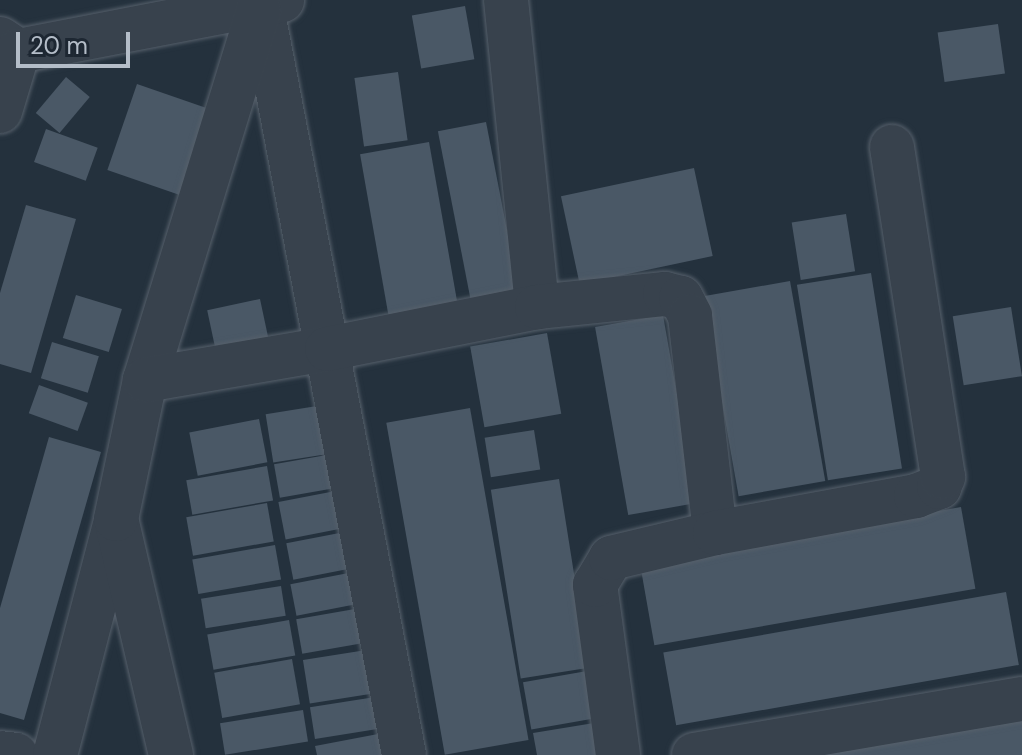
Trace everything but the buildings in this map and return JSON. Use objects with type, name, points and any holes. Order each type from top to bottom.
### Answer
[{"type":"street","points":[[506,0],[537,307]]},
{"type":"street","points":[[0,111],[9,45],[272,2]]},
{"type":"street","points":[[272,2],[327,349],[404,755]]},
{"type":"street","points":[[55,755],[116,519],[145,380],[272,2]]},
{"type":"street","points":[[618,755],[595,585],[599,573],[611,558],[715,533],[916,496],[939,487],[943,477],[892,147]]},
{"type":"street","points":[[145,380],[327,349],[537,307],[665,294],[681,298],[690,316],[715,533]]},
{"type":"street","points":[[116,519],[171,755]]},
{"type":"street","points":[[694,755],[1022,699]]},
{"type":"street","points":[[0,753],[16,755]]}]
